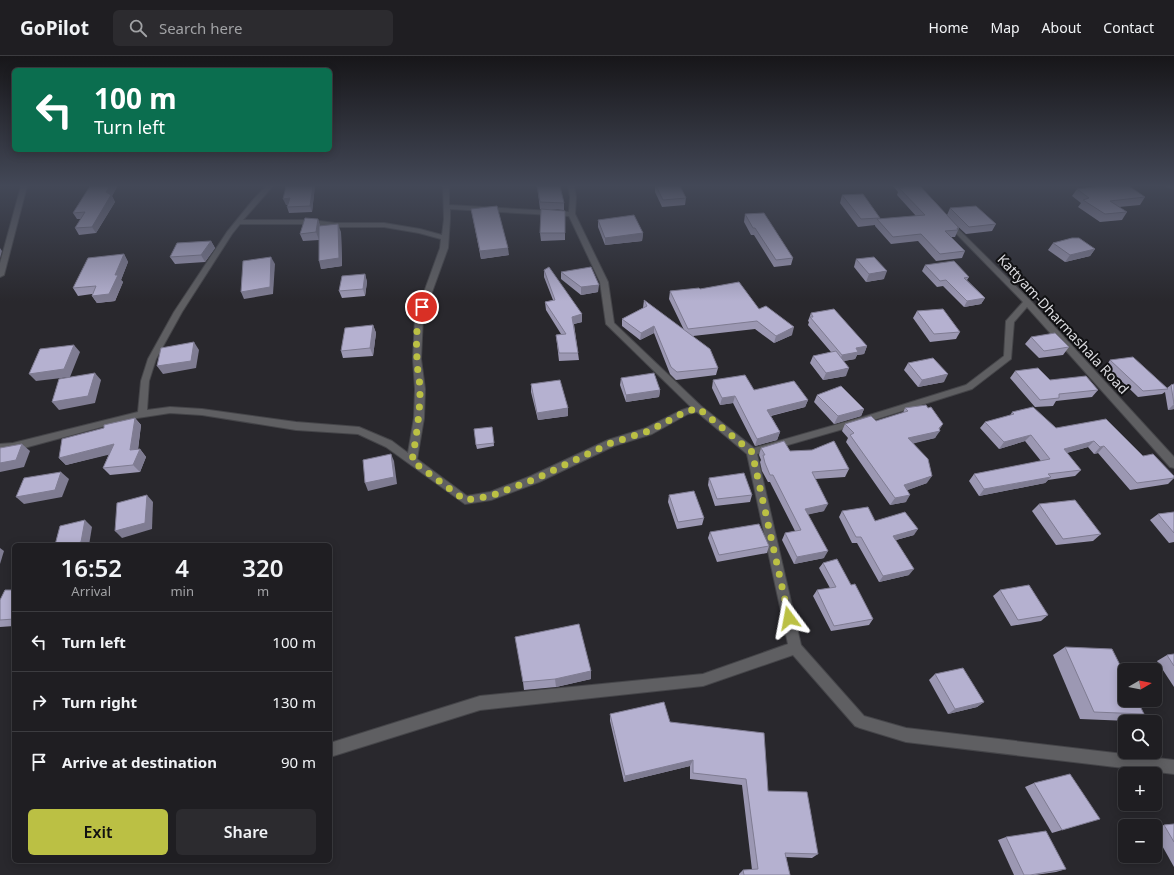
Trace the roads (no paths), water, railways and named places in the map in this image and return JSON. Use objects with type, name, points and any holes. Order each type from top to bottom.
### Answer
[{"type":"street","points":[[0,275],[14,224]]},
{"type":"street","points":[[142,415],[145,382],[152,359],[178,312],[236,224]]},
{"type":"street","points":[[328,224],[384,225],[420,231],[445,238]]},
{"type":"street","points":[[412,461],[419,418],[420,389],[417,359],[419,317],[444,248],[445,224]]},
{"type":"street","points":[[577,224],[604,282],[610,324],[698,408],[752,452],[795,648],[860,721],[906,735],[1174,767]]},
{"type":"street","name":"Kattyam-Dharmashala Road","points":[[950,224],[1027,302],[1174,464]]},
{"type":"street","points":[[752,452],[969,388],[1008,357],[1010,321],[1027,302]]},
{"type":"street","points":[[0,448],[13,447],[142,415],[170,410],[202,412],[296,426],[359,431],[389,444],[465,500],[491,496],[535,479],[611,443],[649,431],[685,412],[698,408]]},
{"type":"street","points":[[332,749],[480,704],[703,680],[795,648]]}]
